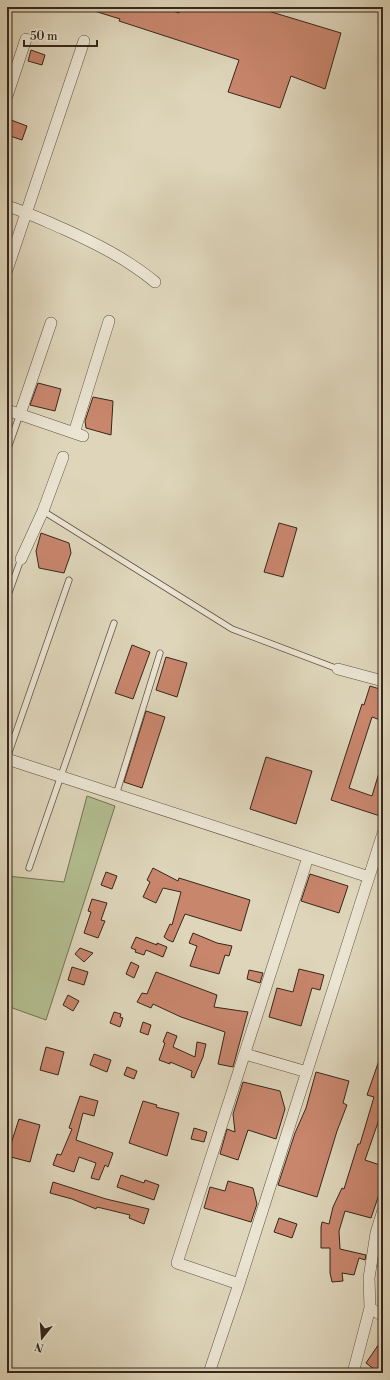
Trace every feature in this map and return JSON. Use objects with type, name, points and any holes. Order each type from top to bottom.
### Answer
[{"type":"street","points":[[7,96],[26,39]]},
{"type":"street","points":[[7,270],[84,41]]},
{"type":"street","points":[[7,206],[26,211],[99,245],[134,265],[155,282]]},
{"type":"street","points":[[7,410],[78,434],[109,321]]},
{"type":"street","points":[[20,414],[51,323]]},
{"type":"street","points":[[21,559],[43,511],[63,457]]},
{"type":"street","points":[[338,669],[383,681]]},
{"type":"street","points":[[7,759],[369,877]]},
{"type":"street","points":[[209,1373],[239,1284],[383,833]]},
{"type":"street","points":[[239,1284],[177,1263],[308,857]]},
{"type":"street","points":[[245,1054],[307,1072]]},
{"type":"street","points":[[353,1373],[370,1308],[369,1278],[383,1210]]},
{"type":"street","points":[[370,1308],[383,1316]]},
{"type":"lane","points":[[7,451],[20,414]]},
{"type":"lane","points":[[43,511],[232,629],[338,669]]},
{"type":"lane","points":[[7,598],[21,559]]},
{"type":"lane","points":[[7,759],[69,580]]},
{"type":"lane","points":[[29,868],[114,623]]},
{"type":"lane","points":[[116,795],[160,653]]},
{"type":"green space","points":[[87,796],[115,806],[46,1020],[7,1006],[7,876],[64,882]]},
{"type":"building","points":[[88,7],[161,7],[179,13],[181,7],[255,7],[341,33],[325,89],[291,76],[280,108],[228,92],[239,60],[119,21],[120,19],[88,9]]},
{"type":"building","points":[[31,50],[45,55],[42,65],[28,61]]},
{"type":"building","points":[[11,120],[27,126],[22,140],[7,135]]},
{"type":"building","points":[[38,383],[61,389],[55,411],[30,405]]},
{"type":"building","points":[[93,397],[113,401],[111,435],[86,428],[85,421]]},
{"type":"building","points":[[279,523],[297,528],[283,577],[264,572]]},
{"type":"building","points":[[41,533],[69,543],[71,553],[64,573],[39,568],[36,551]]},
{"type":"building","points":[[132,645],[150,652],[133,699],[115,693]]},
{"type":"building","points":[[166,657],[187,663],[177,697],[156,690]]},
{"type":"building","points":[[370,686],[383,690],[383,721],[372,717],[349,788],[372,796],[381,766],[383,766],[383,806],[380,816],[331,800],[362,704],[364,705]]},
{"type":"building","points":[[146,711],[165,717],[142,788],[124,782]]},
{"type":"building","points":[[266,757],[312,771],[296,824],[250,809]]},
{"type":"building","points":[[153,868],[178,881],[179,878],[250,900],[241,931],[185,914],[173,942],[168,940],[164,937],[170,924],[172,925],[181,892],[163,888],[156,903],[143,897],[150,882],[147,880]]},
{"type":"building","points":[[106,872],[117,876],[112,889],[101,885]]},
{"type":"building","points":[[310,874],[348,886],[339,913],[301,901]]},
{"type":"building","points":[[92,899],[107,903],[101,920],[105,921],[98,938],[84,933],[91,912],[88,911]]},
{"type":"building","points":[[193,933],[217,943],[232,946],[229,956],[225,955],[219,974],[190,966],[197,946],[189,943]]},
{"type":"building","points":[[136,937],[167,947],[163,957],[146,950],[144,955],[135,952],[136,950],[131,948]]},
{"type":"building","points":[[80,948],[93,953],[84,962],[75,954]]},
{"type":"building","points":[[131,962],[139,966],[134,978],[126,974]]},
{"type":"building","points":[[72,967],[88,972],[84,985],[68,980]]},
{"type":"building","points":[[299,969],[324,975],[320,990],[312,988],[301,1026],[269,1017],[277,988],[293,992]]},
{"type":"building","points":[[249,970],[263,973],[260,983],[247,979]]},
{"type":"building","points":[[156,972],[217,995],[214,1007],[248,1012],[233,1067],[218,1064],[225,1032],[181,1017],[153,1004],[151,1008],[137,1002],[142,993],[147,994]]},
{"type":"building","points":[[68,995],[79,1001],[73,1011],[63,1005]]},
{"type":"building","points":[[114,1012],[121,1014],[120,1017],[123,1018],[120,1027],[110,1023]]},
{"type":"building","points":[[143,1022],[151,1025],[148,1035],[140,1032]]},
{"type":"building","points":[[167,1032],[177,1036],[173,1047],[195,1057],[197,1042],[206,1044],[203,1057],[194,1078],[191,1077],[192,1071],[170,1062],[170,1064],[159,1060]]},
{"type":"building","points":[[46,1047],[64,1052],[58,1075],[40,1070]]},
{"type":"building","points":[[382,1052],[383,1108],[365,1160],[383,1166],[383,1183],[371,1218],[345,1211],[339,1231],[340,1249],[366,1255],[365,1260],[359,1258],[354,1275],[342,1273],[343,1281],[332,1282],[330,1273],[330,1248],[321,1248],[322,1222],[329,1224],[333,1207],[342,1188],[344,1189],[358,1144],[360,1144],[374,1097],[367,1095]]},
{"type":"building","points":[[94,1054],[111,1060],[107,1072],[90,1065]]},
{"type":"building","points":[[127,1067],[137,1071],[134,1079],[124,1075]]},
{"type":"building","points":[[316,1072],[349,1081],[343,1103],[347,1105],[337,1131],[317,1197],[278,1185],[295,1133],[306,1108]]},
{"type":"building","points":[[243,1082],[280,1091],[285,1109],[276,1139],[248,1130],[238,1160],[220,1154],[227,1129],[235,1132],[233,1114]]},
{"type":"building","points":[[80,1096],[98,1101],[94,1116],[83,1113],[76,1140],[113,1153],[108,1167],[105,1165],[99,1180],[91,1178],[96,1163],[79,1157],[74,1172],[53,1165],[57,1154],[61,1155],[72,1129],[69,1128]]},
{"type":"building","points":[[143,1101],[157,1105],[156,1107],[179,1113],[167,1156],[129,1143]]},
{"type":"building","points":[[19,1119],[40,1125],[30,1162],[7,1156]]},
{"type":"building","points":[[194,1128],[207,1132],[204,1142],[191,1139]]},
{"type":"building","points":[[121,1175],[144,1183],[145,1180],[159,1185],[154,1200],[117,1187]]},
{"type":"building","points":[[228,1181],[253,1188],[257,1204],[251,1222],[204,1208],[210,1187],[225,1191]]},
{"type":"building","points":[[53,1182],[106,1199],[149,1209],[144,1224],[129,1218],[130,1215],[97,1207],[96,1209],[72,1199],[50,1193]]},
{"type":"building","points":[[279,1218],[297,1224],[292,1238],[274,1232]]},
{"type":"building","points":[[379,1258],[383,1259],[383,1270],[378,1267]]},
{"type":"building","points":[[383,1338],[383,1365],[378,1372],[366,1363]]}]
